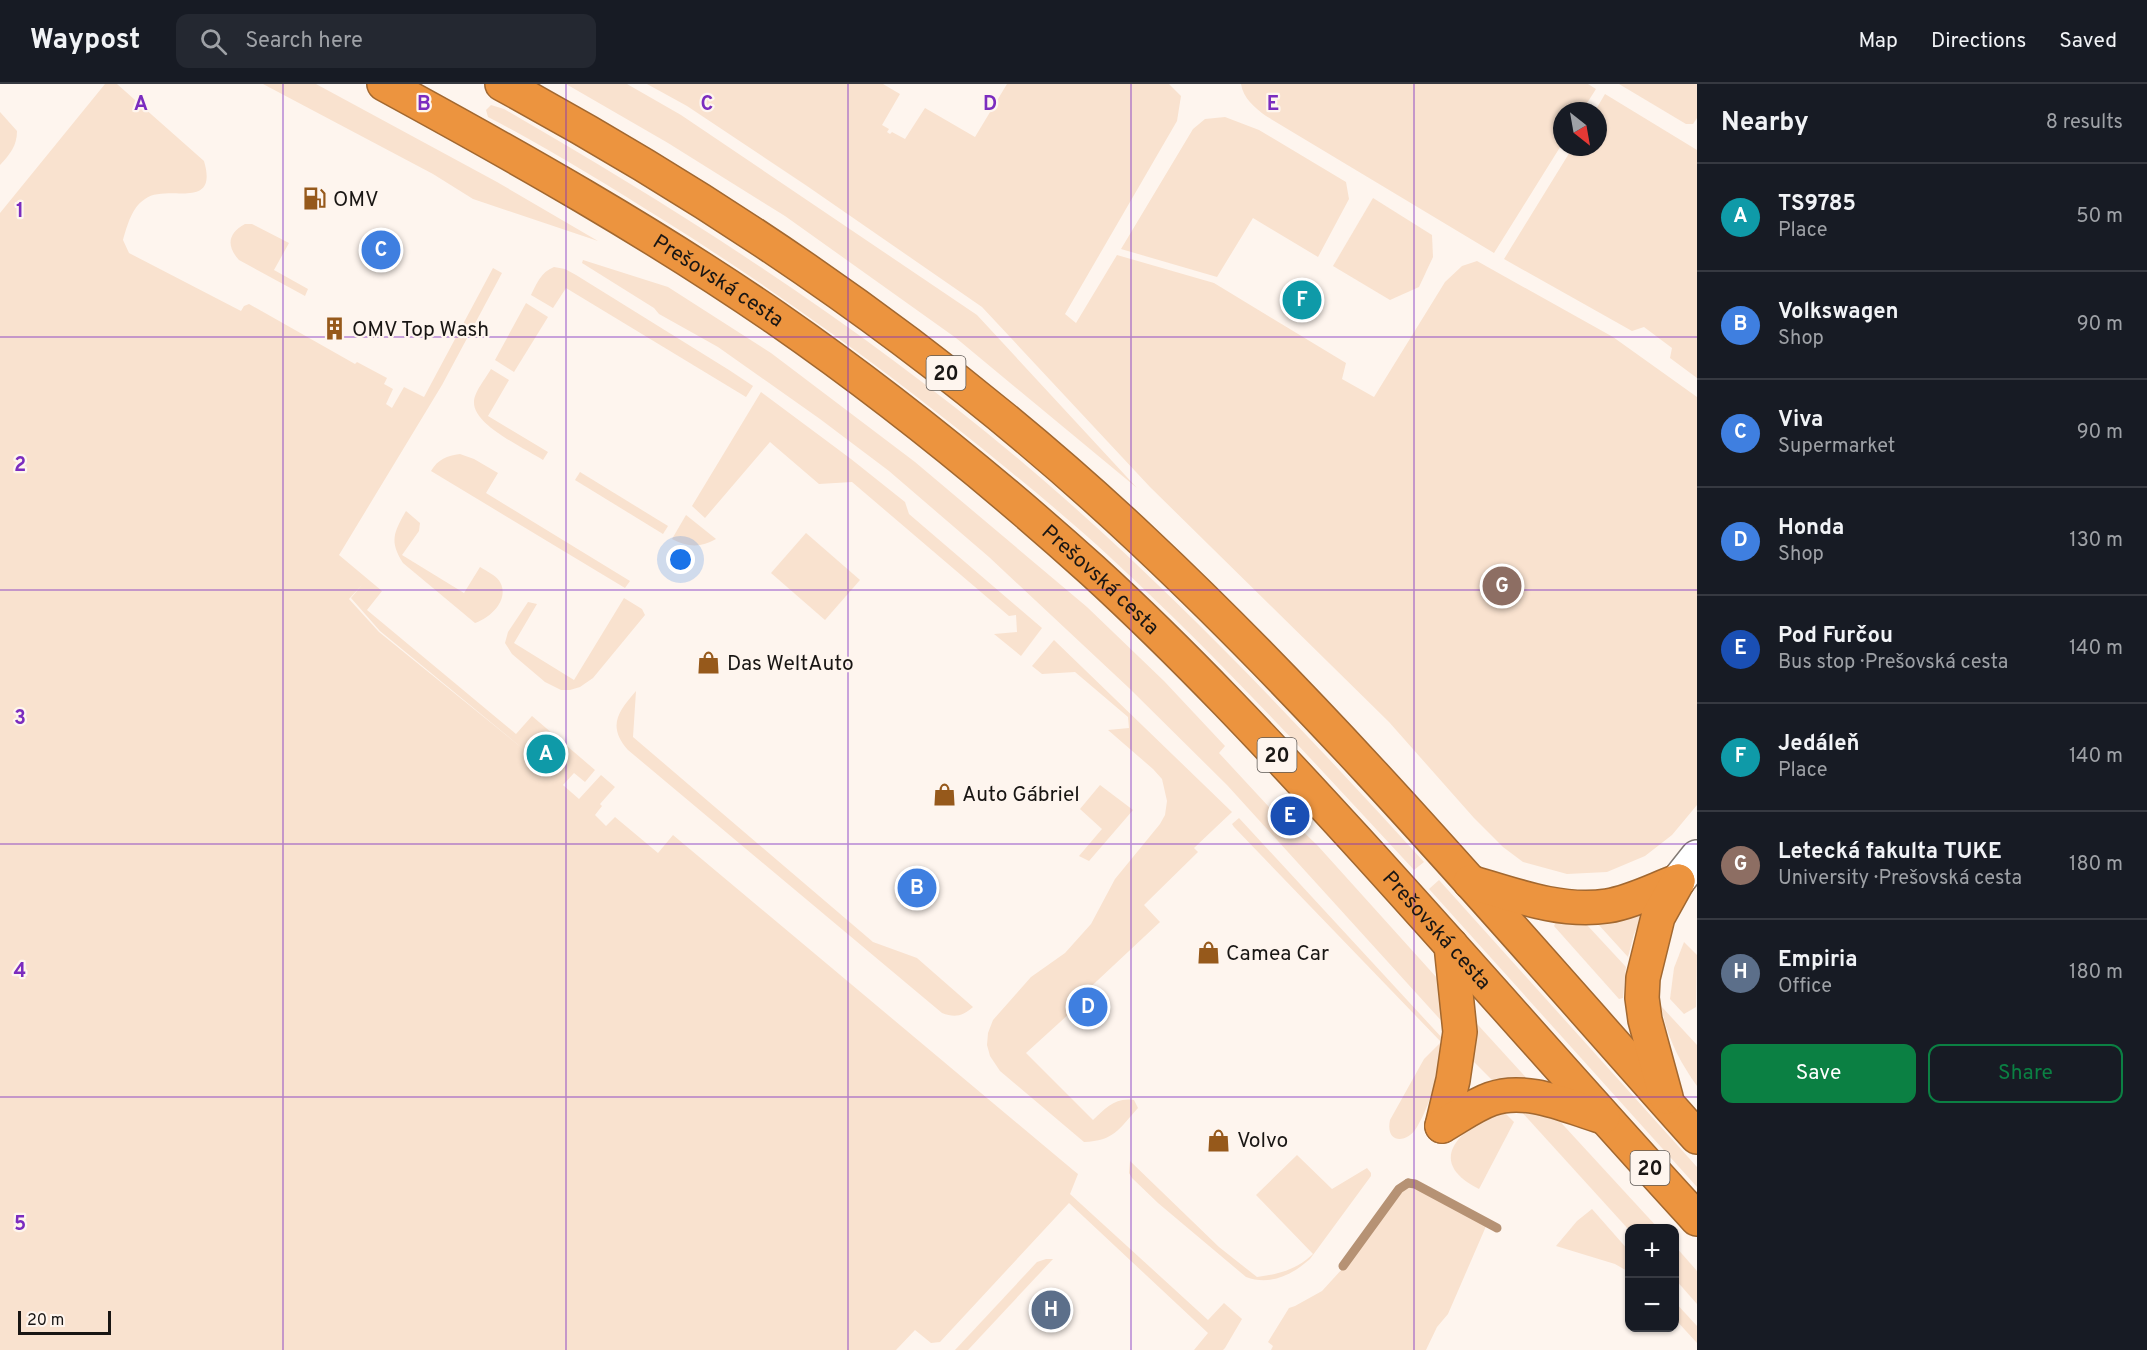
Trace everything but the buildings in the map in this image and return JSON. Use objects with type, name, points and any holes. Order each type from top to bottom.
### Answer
[{"type":"highway","name":"Prešovská cesta","points":[[384,84],[558,181],[682,256],[777,318],[905,413],[1028,514],[1094,572],[1161,636],[1311,790],[1697,1219]]},
{"type":"highway","name":"20","points":[[502,84],[664,178],[804,269],[948,374],[1015,428],[1141,539],[1203,598],[1334,732],[1697,1137]]},
{"type":"highway","points":[[1470,882],[1557,905],[1608,906],[1688,869]]},
{"type":"highway","points":[[1668,1104],[1652,1051],[1642,998],[1643,978],[1658,917],[1688,869]]},
{"type":"highway","points":[[1451,945],[1459,1041],[1442,1126],[1488,1100],[1499,1096],[1516,1095],[1541,1098],[1604,1117]]},
{"type":"shaded area","points":[[105,84],[117,84],[204,161],[207,177],[204,186],[198,191],[154,195],[140,202],[131,217],[123,240],[129,253],[241,311],[249,304],[355,364],[357,362],[387,378],[384,384],[393,389],[386,404],[392,408],[404,387],[424,397],[493,268],[502,273],[442,385],[339,555],[382,591],[367,610],[516,734],[532,716],[595,770],[585,782],[574,773],[563,785],[579,799],[601,775],[615,787],[600,804],[602,806],[595,815],[606,826],[615,817],[658,853],[673,835],[1078,1174],[1070,1194],[1208,1320],[1224,1303],[1242,1319],[1225,1348],[1223,1350],[1194,1350],[1208,1333],[1069,1203],[940,1342],[931,1343],[915,1330],[896,1350],[0,1350],[0,213]],"holes":[[[362,585],[351,598],[380,631],[533,757],[379,632],[349,599]]]},
{"type":"shaded area","points":[[263,84],[316,84],[497,182],[598,241],[473,199],[433,174]]},
{"type":"shaded area","points":[[566,84],[627,84],[681,115],[977,315],[1137,488],[956,338],[785,216],[668,143]]},
{"type":"shaded area","points":[[647,84],[883,84],[900,94],[882,125],[889,129],[887,132],[890,134],[892,132],[905,139],[925,108],[975,137],[1007,84],[1169,84],[1181,96],[1177,121],[1065,314],[1076,323],[1117,255],[1214,283],[1346,363],[1342,379],[1374,397],[1445,282],[1462,266],[1477,261],[1613,337],[1697,397],[1697,805],[1672,835],[1645,856],[1607,872],[1567,874],[1523,862],[1503,847],[1474,818],[1389,722],[1150,487],[982,307],[687,106]]},
{"type":"shaded area","points":[[1241,84],[1588,84],[1596,89],[1588,102],[1553,102],[1555,156],[1494,253],[1266,116],[1254,106]]},
{"type":"shaded area","points":[[1619,84],[1697,84],[1697,118],[1693,124],[1686,124]]},
{"type":"shaded area","points":[[1605,94],[1697,150],[1697,378],[1670,358],[1672,348],[1644,327],[1632,331],[1504,259],[1567,156],[1607,156],[1607,102],[1600,102]]},
{"type":"shaded area","points":[[491,105],[504,109],[578,152],[723,242],[864,339],[1000,443],[1065,499],[1205,630],[1424,862],[1414,870],[1266,712],[1151,596],[1075,525],[970,438],[842,341],[755,279],[599,180],[488,117],[486,110]]},
{"type":"shaded area","points":[[0,112],[17,131],[12,150],[0,165]]},
{"type":"shaded area","points":[[1225,117],[1259,130],[1346,182],[1349,199],[1318,257],[1253,218],[1217,277],[1121,249],[1193,129],[1205,119]]},
{"type":"shaded area","points":[[1373,198],[1432,235],[1433,257],[1419,287],[1390,300],[1333,266]]},
{"type":"shaded area","points":[[245,224],[252,224],[289,243],[274,270],[308,289],[305,296],[239,260],[232,250],[231,240],[235,231]]},
{"type":"shaded area","points":[[583,260],[668,287],[771,353],[915,462],[1087,607],[1164,681],[1225,746],[1219,753],[1283,822],[1288,817],[1318,846],[1437,978],[1446,994],[1447,1027],[1227,785],[1129,688],[989,557],[889,471],[820,419],[718,347],[659,314],[654,308],[582,263]]},
{"type":"shaded area","points":[[554,267],[565,269],[576,275],[753,386],[746,397],[566,288],[553,308],[531,295],[537,282]]},
{"type":"shaded area","points":[[526,303],[548,317],[514,372],[495,360]]},
{"type":"shaded area","points":[[491,369],[509,380],[488,416],[548,452],[543,460],[491,428],[476,411],[474,402],[476,394]]},
{"type":"shaded area","points":[[761,392],[905,502],[909,514],[1042,628],[1021,656],[994,634],[1017,632],[1016,615],[1009,616],[852,482],[819,484],[770,442],[705,518],[692,506]]},
{"type":"shaded area","points":[[460,454],[498,473],[486,493],[630,581],[625,588],[431,471],[443,459]]},
{"type":"shaded area","points":[[580,472],[668,526],[663,534],[575,480]]},
{"type":"shaded area","points":[[406,511],[420,523],[419,531],[402,555],[464,593],[480,567],[493,575],[500,582],[502,595],[492,613],[475,623],[403,563],[396,549],[395,537],[398,525]]},
{"type":"shaded area","points":[[686,515],[716,539],[705,544],[694,545],[683,544],[672,539]]},
{"type":"shaded area","points":[[806,533],[860,580],[825,620],[771,573]]},
{"type":"shaded area","points":[[624,598],[642,609],[645,615],[593,678],[580,687],[561,690],[545,682],[512,654],[505,643],[508,632],[528,602],[537,604],[514,643],[574,680]]},
{"type":"shaded area","points":[[1054,640],[1232,812],[1194,848],[1198,852],[1144,905],[1160,922],[1067,1009],[1070,1013],[1026,1053],[1093,1120],[1116,1102],[1134,1100],[1138,1108],[1120,1128],[1102,1139],[1084,1142],[1000,1071],[990,1056],[987,1045],[988,1033],[993,1020],[1031,977],[1065,953],[1091,924],[1115,879],[1160,824],[1165,815],[1167,801],[1162,779],[1108,730],[1129,728],[1128,717],[1075,672],[1042,674],[1032,666]]},
{"type":"shaded area","points":[[636,691],[633,737],[873,942],[917,958],[973,1007],[959,1015],[942,1013],[628,750],[618,734],[617,719]]},
{"type":"shaded area","points":[[1100,785],[1133,810],[1089,861],[1079,856],[1102,829],[1080,809]]},
{"type":"shaded area","points":[[1239,818],[1444,1040],[1434,1085],[1423,1117],[1413,1133],[1403,1139],[1398,1139],[1391,1134],[1390,1120],[1424,1059],[1441,1042],[1234,827],[1232,824]]},
{"type":"shaded area","points":[[1439,880],[1697,1167],[1697,1187],[1429,889]]},
{"type":"shaded area","points":[[1644,914],[1634,934],[1628,957],[1598,924]]},
{"type":"shaded area","points":[[1556,922],[1587,925],[1626,967],[1623,998],[1619,999],[1554,926]]},
{"type":"shaded area","points":[[1684,942],[1697,955],[1696,1007],[1684,1014],[1670,999],[1674,968]]},
{"type":"shaded area","points":[[1661,1006],[1697,1045],[1697,1086],[1674,1048]]},
{"type":"shaded area","points":[[1468,1014],[1532,1084],[1496,1084],[1471,1059]]},
{"type":"shaded area","points":[[1518,1108],[1554,1115],[1654,1224],[1625,1226]]},
{"type":"shaded area","points":[[1504,1112],[1514,1122],[1479,1189],[1462,1178],[1453,1167],[1451,1155],[1455,1144],[1463,1134],[1475,1125]]},
{"type":"shaded area","points":[[1297,1155],[1332,1189],[1367,1168],[1371,1176],[1310,1259],[1288,1274],[1264,1280],[1246,1277],[1158,1203],[1129,1173],[1130,1161],[1219,1247],[1257,1277],[1287,1270],[1313,1254],[1256,1195]]},
{"type":"shaded area","points":[[1405,1186],[1414,1186],[1487,1224],[1448,1314],[1437,1327],[1426,1350],[1271,1350],[1273,1346],[1268,1342],[1289,1308],[1322,1291],[1343,1268],[1400,1189]]},
{"type":"shaded area","points":[[1592,1209],[1625,1246],[1625,1270],[1615,1264],[1556,1246],[1577,1221]]},
{"type":"shaded area","points":[[1679,1251],[1697,1271],[1697,1304],[1679,1284]]},
{"type":"shaded area","points":[[1053,1259],[968,1350],[955,1350],[1037,1262]]},
{"type":"shaded area","points":[[1679,1306],[1697,1326],[1697,1343],[1679,1323]]},
{"type":"waterway","points":[[1408,1183],[1415,1184],[1497,1228]]},
{"type":"waterway","points":[[1343,1266],[1399,1189],[1408,1183]]},
{"type":"place","name":"OMV","points":[[315,199]]},
{"type":"place","name":"Viva","points":[[381,250]]},
{"type":"place","name":"Jedáleň","points":[[1302,300]]},
{"type":"place","name":"OMV Top Wash","points":[[334,329]]},
{"type":"place","name":"Letecká fakulta TUKE","points":[[1502,586]]},
{"type":"place","name":"Das WeltAuto","points":[[709,663]]},
{"type":"place","name":"TS9785","points":[[546,754]]},
{"type":"place","name":"Auto Gábriel","points":[[944,794]]},
{"type":"place","name":"Pod Furčou","points":[[1290,816]]},
{"type":"place","name":"Volkswagen","points":[[917,888]]},
{"type":"place","name":"Camea Car","points":[[1208,953]]},
{"type":"place","name":"Honda","points":[[1088,1007]]},
{"type":"place","name":"Volvo","points":[[1219,1140]]},
{"type":"place","name":"Empiria","points":[[1051,1310]]}]
